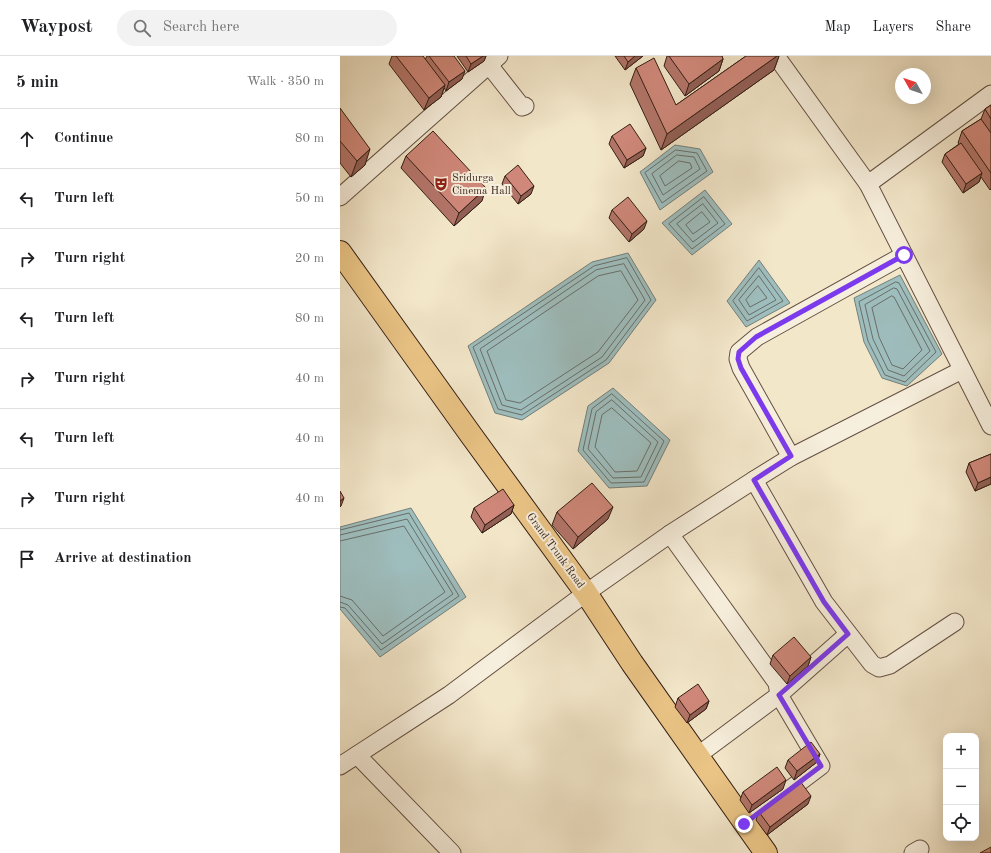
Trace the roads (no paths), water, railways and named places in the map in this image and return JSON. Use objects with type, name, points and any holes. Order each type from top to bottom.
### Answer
[{"type":"main road","name":"Grand Trunk Road","points":[[340,252],[586,593],[744,824],[766,853]]},
{"type":"street","points":[[776,56],[868,184],[991,426]]},
{"type":"street","points":[[340,197],[494,61],[515,99],[522,107],[525,106]]},
{"type":"street","points":[[868,184],[991,94]]},
{"type":"street","points":[[791,456],[741,368],[738,359],[739,352],[756,337],[904,255]]},
{"type":"street","points":[[340,766],[449,695],[586,593],[670,534],[791,456],[962,370]]},
{"type":"street","points":[[754,480],[824,602],[872,664],[879,668],[890,665],[955,622]]},
{"type":"street","points":[[670,534],[777,683],[779,695],[821,766],[744,824]]},
{"type":"street","points":[[697,756],[779,695],[848,634]]},
{"type":"street","points":[[358,755],[452,853]]},
{"type":"water","points":[[675,145],[700,149],[713,172],[660,210],[640,172]]},
{"type":"water","points":[[705,190],[732,224],[692,255],[662,223]]},
{"type":"water","points":[[628,253],[656,300],[609,363],[522,420],[495,413],[468,346],[592,262]]},
{"type":"water","points":[[759,260],[790,303],[746,327],[727,301]]},
{"type":"water","points":[[900,275],[942,354],[907,386],[882,378],[864,342],[854,298]]},
{"type":"water","points":[[613,388],[670,440],[647,486],[609,488],[578,451],[588,406]]},
{"type":"water","points":[[411,508],[466,597],[380,657],[340,609],[340,527]]},
{"type":"place","name":"Sridurga Cinema Hall","points":[[441,184]]}]
